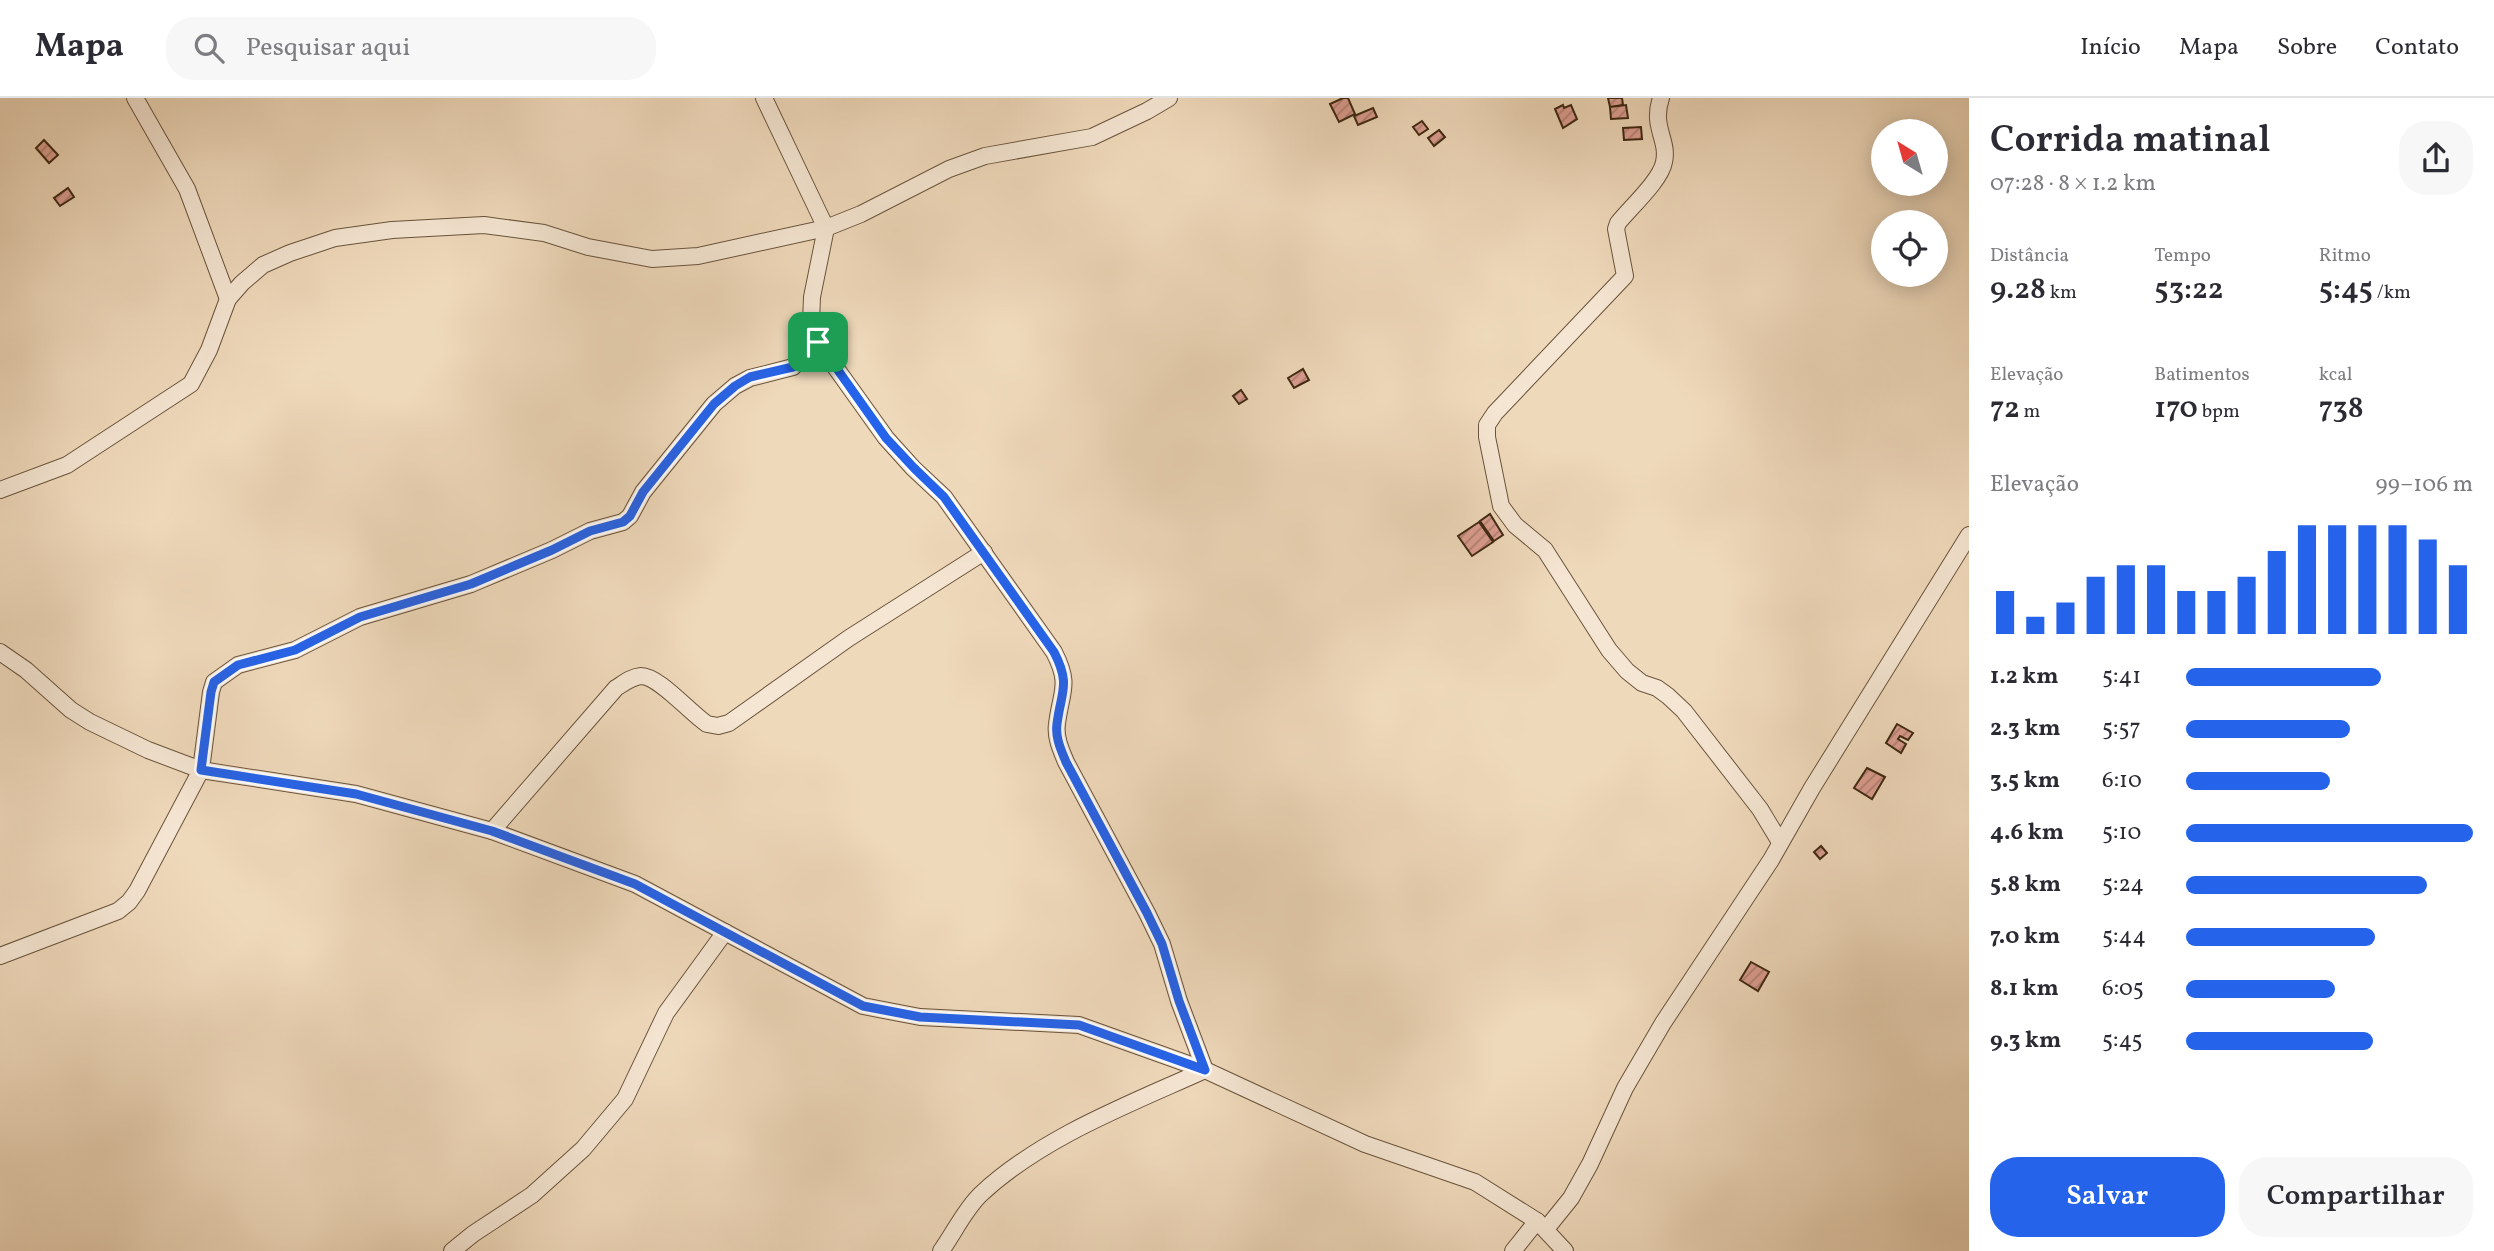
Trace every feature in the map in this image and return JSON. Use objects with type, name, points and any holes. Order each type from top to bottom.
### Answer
[{"type":"street","points":[[135,98],[187,189],[228,299]]},
{"type":"street","points":[[764,98],[826,228],[812,297],[811,322],[818,342],[886,438],[944,497],[1054,652],[1063,669],[1065,684],[1056,725],[1058,741],[1066,762],[1162,944],[1179,1001],[1205,1070]]},
{"type":"street","points":[[0,490],[67,465],[191,384],[209,350],[228,299],[263,265],[290,253],[335,238],[392,230],[484,225],[544,233],[588,247],[652,259],[698,256],[826,228],[861,214],[949,169],[985,156],[1092,137],[1169,98]]},
{"type":"street","points":[[1661,98],[1657,121],[1664,163],[1659,174],[1618,223],[1616,229],[1625,276],[1495,413],[1487,425],[1487,437],[1498,494],[1515,526],[1545,550],[1609,650],[1626,671],[1642,683],[1668,695],[1684,711],[1760,809],[1780,842]]},
{"type":"street","points":[[0,956],[118,911],[129,902],[151,867],[201,770],[211,692],[214,682],[222,675],[238,665],[295,650],[360,617],[471,584],[590,531],[623,522],[630,516],[643,492],[714,404],[750,377],[793,367],[818,342]]},
{"type":"street","points":[[1513,1251],[1571,1198],[1625,1088],[1663,1023],[1780,842],[1969,535]]},
{"type":"street","points":[[492,831],[616,688],[629,679],[643,676],[656,682],[707,724],[718,726],[729,723],[849,638],[984,552]]},
{"type":"street","points":[[0,652],[26,670],[71,710],[118,737],[201,770],[356,794],[492,831],[635,884],[863,1006],[920,1017],[1079,1025],[1205,1070],[1365,1144],[1475,1182],[1541,1225],[1565,1251]]},
{"type":"street","points":[[452,1251],[531,1195],[583,1149],[625,1100],[666,1013],[725,932]]},
{"type":"street","points":[[942,1251],[979,1195],[1010,1171],[1050,1144],[1205,1070]]},
{"type":"building","points":[[1348,98],[1355,114],[1339,122],[1330,104]]},
{"type":"building","points":[[1608,98],[1622,98],[1623,105],[1610,107]]},
{"type":"building","points":[[1563,105],[1564,108],[1571,105],[1577,119],[1563,128],[1555,109]]},
{"type":"building","points":[[1626,105],[1628,118],[1611,119],[1610,107]]},
{"type":"building","points":[[1373,108],[1377,117],[1358,125],[1354,116]]},
{"type":"building","points":[[1422,121],[1428,129],[1419,135],[1413,127]]},
{"type":"building","points":[[1641,127],[1642,139],[1624,140],[1623,128]]},
{"type":"building","points":[[1439,130],[1445,137],[1434,146],[1428,138]]},
{"type":"building","points":[[44,140],[58,155],[49,163],[36,148]]},
{"type":"building","points":[[68,188],[74,197],[60,206],[54,198]]},
{"type":"building","points":[[1303,369],[1309,380],[1294,388],[1288,378]]},
{"type":"building","points":[[1241,390],[1247,399],[1239,404],[1233,396]]},
{"type":"building","points":[[1490,514],[1503,535],[1494,541],[1480,521]]},
{"type":"building","points":[[1479,522],[1493,542],[1472,556],[1458,536]]},
{"type":"building","points":[[1897,724],[1913,733],[1908,740],[1900,736],[1898,739],[1906,744],[1901,753],[1886,743]]},
{"type":"building","points":[[1867,768],[1885,777],[1872,799],[1854,788]]},
{"type":"building","points":[[1821,846],[1827,853],[1820,859],[1814,852]]},
{"type":"building","points":[[1751,962],[1769,972],[1758,991],[1740,980]]},
{"type":"route","points":[[818,342],[886,438],[944,497],[1054,652],[1063,669],[1065,684],[1056,725],[1058,741],[1066,762],[1162,944],[1179,1001],[1205,1070],[1079,1025],[920,1017],[863,1006],[635,884],[492,831],[356,794],[201,770],[211,692],[214,682],[222,675],[238,665],[295,650],[360,617],[471,584],[590,531],[616,526],[630,516],[643,492],[714,404],[750,377],[793,367],[818,342]]}]
